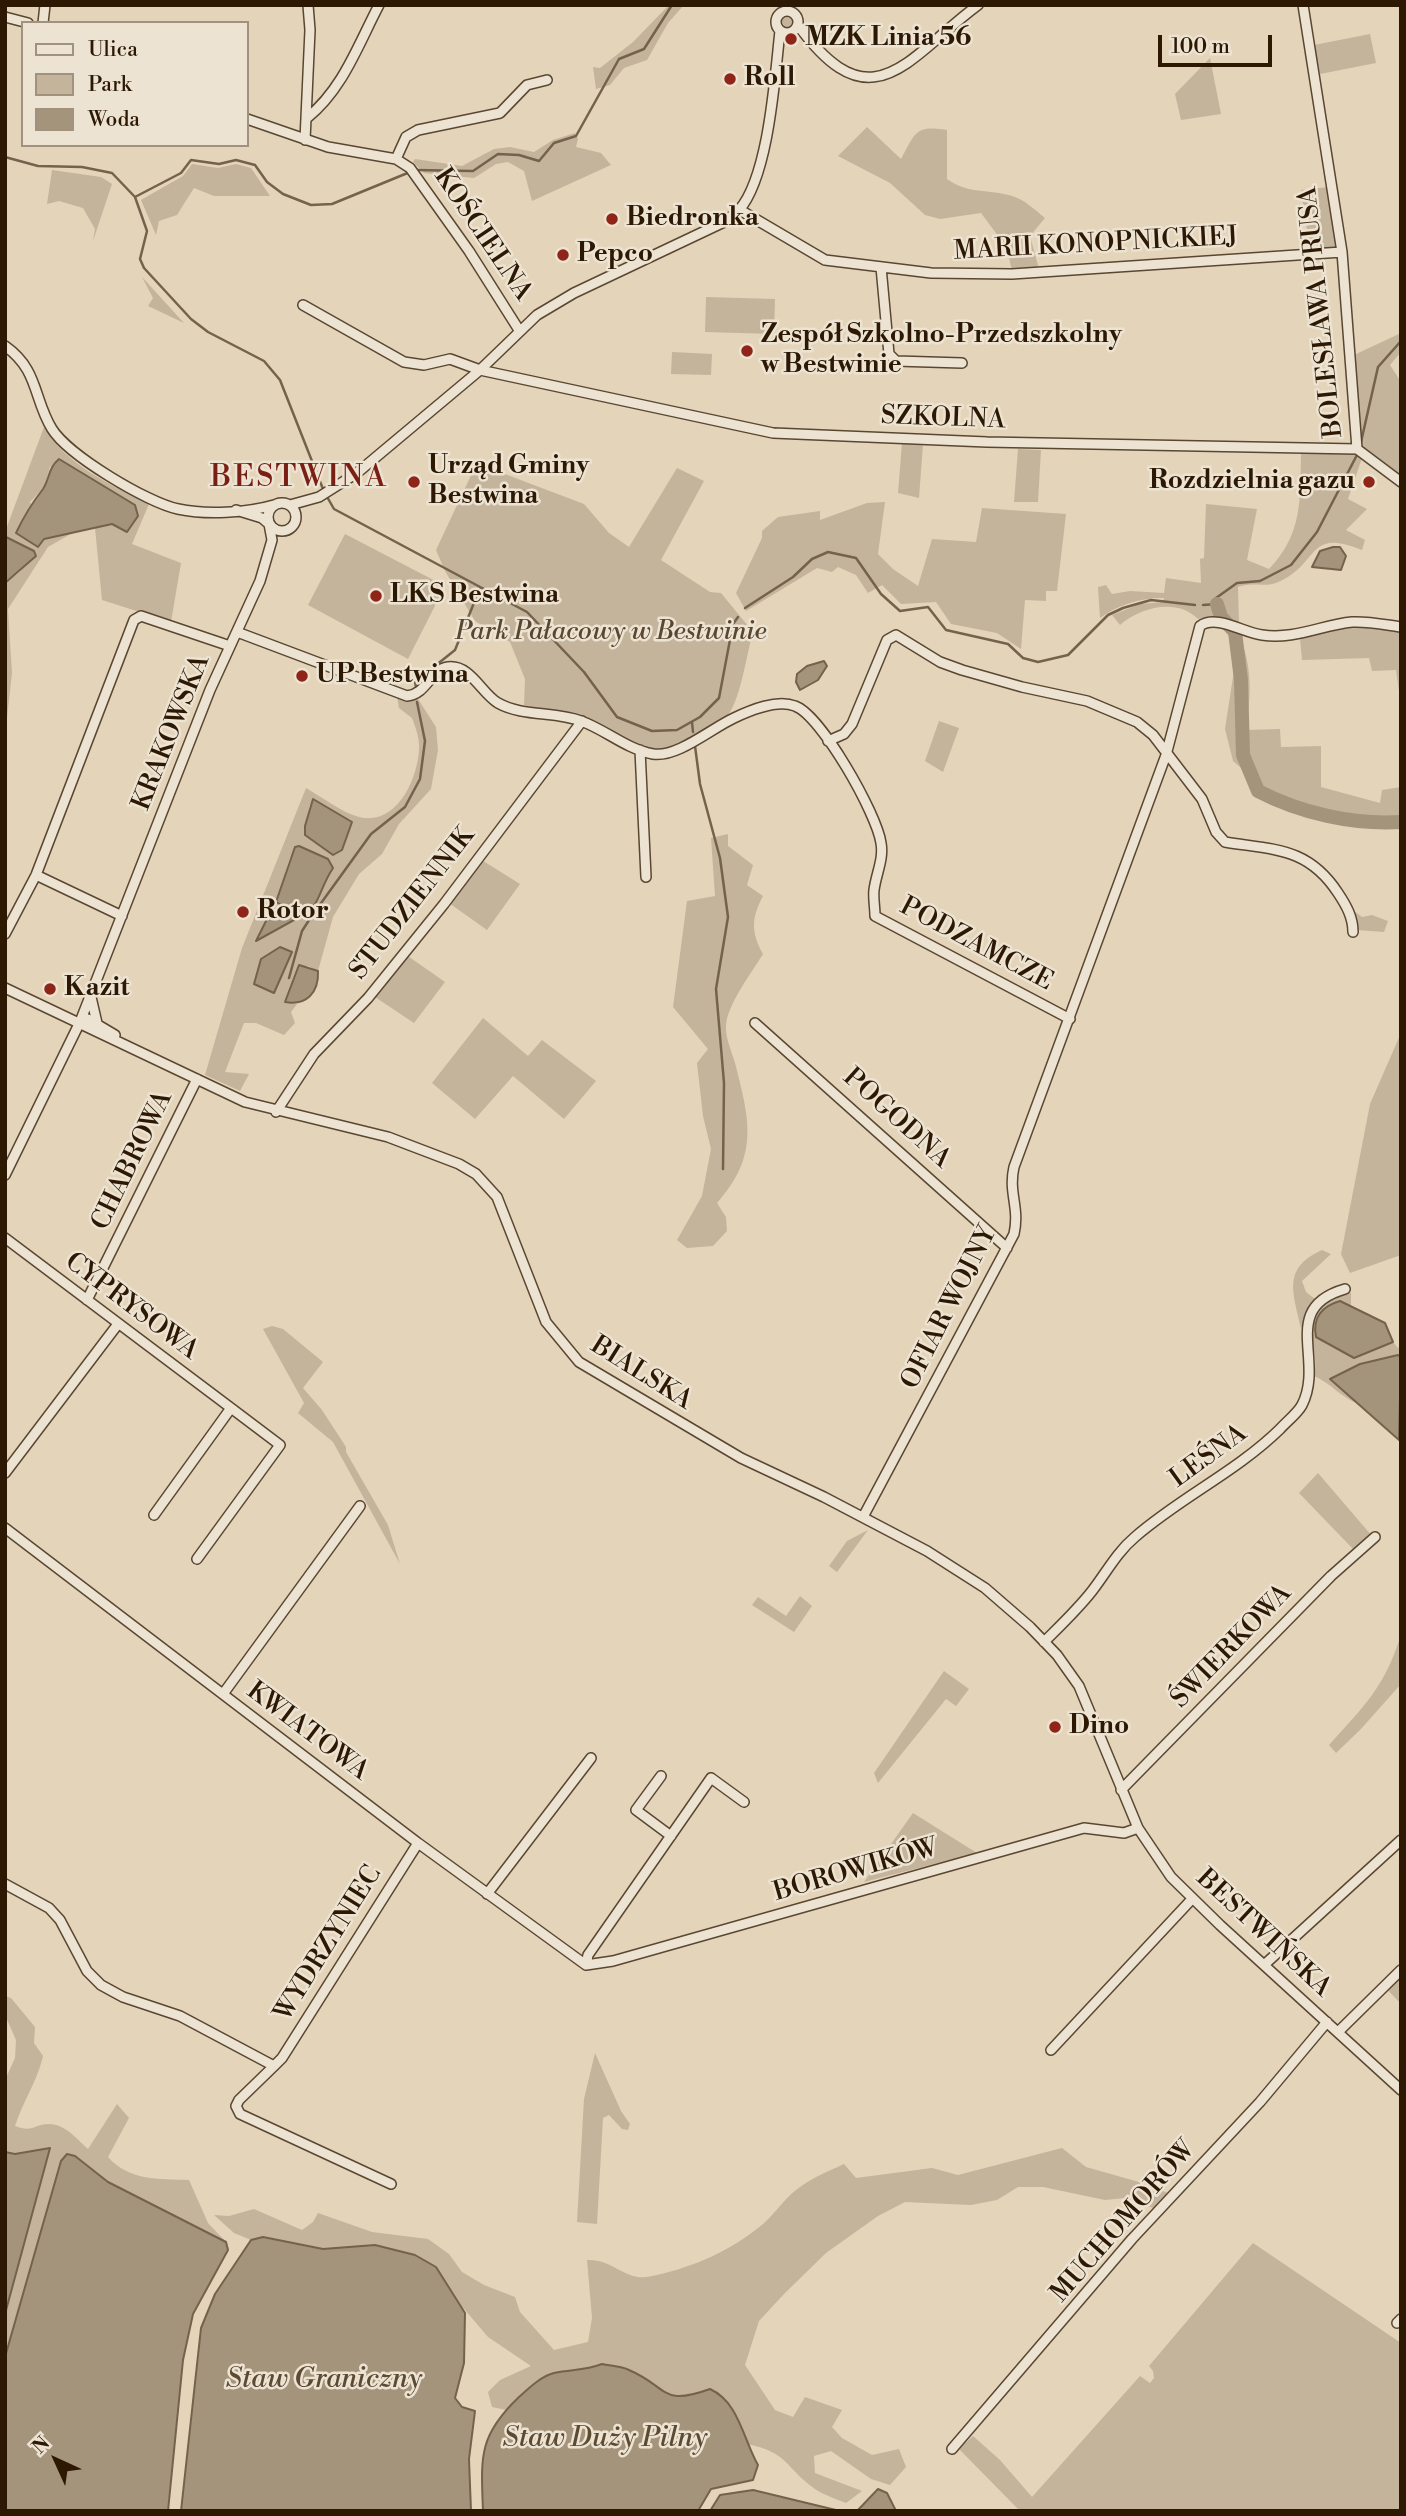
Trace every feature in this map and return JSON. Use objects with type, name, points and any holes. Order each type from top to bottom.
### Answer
[{"type":"street","points":[[305,140],[307,118],[304,99],[310,30],[308,5]]},
{"type":"street","points":[[307,118],[325,104],[338,85],[379,5]]},
{"type":"street","points":[[780,31],[795,29],[840,69],[863,76],[881,75],[911,63],[978,5]]},
{"type":"street","name":"BOLESŁAWA PRUSA","points":[[1303,5],[1342,253],[1357,449]]},
{"type":"street","points":[[5,346],[27,367],[52,430],[76,454],[169,507],[190,511],[236,510],[290,505],[319,497],[388,448],[480,370],[519,330],[556,303],[722,223],[740,210],[760,165],[779,61],[780,31],[776,22],[779,9],[792,9],[795,29],[779,61]]},
{"type":"street","points":[[396,159],[406,137],[418,130],[500,113],[510,106],[527,85],[547,80]]},
{"type":"street","name":"KOŚCIELNA","points":[[248,119],[305,140],[396,159],[413,171],[519,330]]},
{"type":"street","name":"MARII KONOPNICKIEJ","points":[[740,210],[825,260],[931,273],[1012,274],[1342,253]]},
{"type":"street","points":[[881,267],[889,354],[896,361],[962,363]]},
{"type":"street","points":[[303,305],[404,362],[424,365],[450,359],[480,370]]},
{"type":"street","name":"SZKOLNA","points":[[480,370],[773,433],[987,442],[1357,449]]},
{"type":"street","points":[[1357,449],[1401,482]]},
{"type":"street","points":[[236,510],[262,518],[284,531],[319,497]]},
{"type":"street","points":[[270,524],[268,514],[274,505]]},
{"type":"street","points":[[290,505],[295,520]]},
{"type":"street","name":"KRAKOWSKA","points":[[265,569],[272,540],[270,524]]},
{"type":"street","name":"KRAKOWSKA","points":[[5,1175],[78,1027],[210,690],[284,531]]},
{"type":"street","points":[[5,934],[36,875],[134,620],[141,616],[230,646]]},
{"type":"street","name":"OFIAR WOJNY","points":[[863,1517],[1007,1248],[1018,1214],[1010,1184],[1014,1167],[1166,755],[1200,625],[1205,622],[1273,636],[1302,634],[1353,622],[1401,627]]},
{"type":"street","name":"PODZAMCZE","points":[[237,632],[407,696],[424,689],[436,673],[447,667],[459,668],[499,704],[540,715],[582,721],[640,750],[663,755],[677,751],[736,717],[779,703],[796,706],[811,717],[857,784],[878,829],[882,844],[874,890],[876,916],[1070,1019]]},
{"type":"street","points":[[828,741],[844,734],[852,724],[887,640],[896,635],[940,662],[962,670],[1111,709],[1137,722],[1153,735],[1202,799],[1219,838],[1225,842],[1298,854],[1324,872],[1353,918],[1353,932]]},
{"type":"street","name":"STUDZIENNIK","points":[[276,1112],[314,1054],[368,998],[446,901],[582,721]]},
{"type":"street","points":[[640,750],[646,877]]},
{"type":"street","points":[[36,875],[122,916]]},
{"type":"street","name":"BIALSKA","points":[[5,988],[78,1027],[93,1026],[245,1102],[276,1112],[405,1142],[476,1174],[487,1183],[500,1204],[546,1322],[579,1362],[741,1458],[927,1551],[985,1588],[1044,1642],[1069,1671],[1089,1706],[1121,1790]]},
{"type":"street","points":[[91,995],[93,1026]]},
{"type":"street","name":"POGODNA","points":[[755,1023],[1007,1248]]},
{"type":"street","name":"CHABROWA","points":[[87,1300],[197,1079]]},
{"type":"street","name":"CYPRYSOWA","points":[[5,1238],[280,1445],[197,1559]]},
{"type":"street","name":"LEŚNA","points":[[1044,1642],[1075,1611],[1133,1538],[1235,1468],[1299,1410],[1311,1370],[1306,1326],[1310,1314],[1316,1303],[1345,1289]]},
{"type":"street","points":[[5,1473],[118,1324]]},
{"type":"street","points":[[154,1515],[231,1408]]},
{"type":"street","points":[[223,1694],[360,1506]]},
{"type":"street","name":"KWIATOWA","points":[[5,1528],[418,1843],[586,1965]]},
{"type":"street","name":"ŚWIERKOWA","points":[[1121,1790],[1331,1576],[1375,1537]]},
{"type":"street","points":[[487,1894],[591,1758]]},
{"type":"street","points":[[661,1776],[636,1810],[671,1836]]},
{"type":"street","points":[[586,1965],[588,1955],[711,1778],[744,1802]]},
{"type":"street","name":"BESTWIŃSKA","points":[[1121,1790],[1138,1828],[1160,1863],[1192,1899],[1401,2090]]},
{"type":"street","name":"BOROWIKÓW","points":[[586,1965],[613,1961],[1084,1828],[1124,1833],[1138,1828]]},
{"type":"street","points":[[1264,1965],[1401,1840]]},
{"type":"street","name":"WYDRZYNIEC","points":[[391,2184],[240,2114],[236,2106],[274,2066],[418,1843]]},
{"type":"street","points":[[5,1884],[49,1908],[60,1920],[87,1971],[101,1985],[123,1997],[180,2016],[274,2066]]},
{"type":"street","points":[[1051,2050],[1192,1899]]},
{"type":"street","points":[[1338,2032],[1401,1970]]},
{"type":"street","name":"MUCHOMORÓW","points":[[952,2449],[1132,2239],[1260,2102],[1326,2022]]},
{"type":"green space","points":[[669,5],[684,5],[668,23],[647,60],[624,68],[610,85],[596,89],[593,67],[600,68],[633,42]]},
{"type":"green space","points":[[787,13],[793,16],[796,22],[793,28],[787,31],[781,28],[778,22],[781,16]]},
{"type":"green space","points":[[1370,34],[1376,63],[1320,74],[1314,45]]},
{"type":"green space","points":[[1210,58],[1221,114],[1181,120],[1175,94]]},
{"type":"green space","points":[[867,127],[901,159],[918,132],[928,129],[947,130],[947,179],[962,187],[1017,198],[1045,218],[1030,236],[1039,269],[1012,271],[1007,248],[981,213],[940,219],[925,215],[890,183],[838,156]]},
{"type":"green space","points":[[575,133],[578,139],[576,147],[601,153],[611,165],[532,201],[524,171],[508,162],[496,164],[474,178],[424,173],[413,162],[415,159],[462,166],[494,149],[510,147],[534,152],[553,140]]},
{"type":"green space","points":[[192,164],[218,168],[236,164],[251,168],[270,196],[214,196],[194,188],[177,215],[159,221],[156,235],[141,200],[183,176]]},
{"type":"green space","points":[[52,170],[101,177],[112,184],[93,241],[95,229],[83,208],[59,201],[47,204]]},
{"type":"green space","points":[[1329,187],[1338,249],[1310,249],[1301,190]]},
{"type":"green space","points":[[142,277],[184,323],[148,306],[153,298]]},
{"type":"green space","points":[[706,297],[775,299],[774,334],[705,332]]},
{"type":"green space","points":[[1401,333],[1401,352],[1390,365],[1401,382],[1401,476],[1360,446],[1354,355]]},
{"type":"green space","points":[[672,352],[712,354],[711,375],[671,374]]},
{"type":"green space","points":[[44,427],[64,452],[90,473],[149,504],[132,544],[181,563],[171,622],[102,600],[95,528],[113,524],[50,466],[45,486],[30,502],[44,539],[74,532],[48,547],[8,609],[12,673],[5,736],[5,583],[21,571],[5,532]]},
{"type":"green space","points":[[902,443],[923,444],[919,498],[898,493]]},
{"type":"green space","points":[[1018,449],[1041,450],[1038,502],[1014,502]]},
{"type":"green space","points":[[1355,453],[1362,458],[1348,499],[1367,509],[1346,530],[1365,540],[1362,550],[1331,543],[1314,551],[1300,567],[1276,583],[1238,587],[1239,625],[1209,616],[1198,619],[1189,612],[1170,607],[1148,610],[1120,625],[1112,615],[1140,604],[1163,602],[1164,598],[1130,603],[1100,618],[1098,587],[1106,585],[1112,594],[1130,591],[1164,593],[1166,578],[1201,583],[1200,559],[1204,558],[1206,504],[1257,509],[1247,560],[1269,569],[1280,556],[1294,529],[1299,501],[1301,454]]},
{"type":"green space","name":"Park Pałacowy w Bestwinie","points":[[481,465],[584,504],[609,533],[629,547],[677,468],[704,481],[661,560],[710,592],[721,593],[753,632],[739,691],[725,718],[679,743],[655,749],[633,743],[583,717],[524,705],[525,679],[510,642],[475,621],[445,571],[436,550],[473,471]]},
{"type":"green space","points":[[885,502],[878,554],[893,569],[918,586],[932,539],[976,542],[982,508],[1066,514],[1057,591],[1046,591],[1046,601],[1025,600],[1021,649],[997,633],[951,624],[936,602],[901,604],[882,585],[868,593],[856,575],[838,567],[832,572],[817,568],[746,611],[736,593],[762,538],[762,531],[778,517],[820,511],[820,520],[867,503]]},
{"type":"green space","name":"LKS Bestwina","points":[[345,534],[445,586],[408,659],[308,605]]},
{"type":"green space","points":[[1351,626],[1401,631],[1401,706],[1396,670],[1372,671],[1369,658],[1302,660],[1300,638]]},
{"type":"green space","points":[[1229,630],[1238,631],[1246,657],[1250,692],[1246,730],[1280,729],[1281,747],[1321,746],[1321,787],[1380,803],[1382,790],[1401,787],[1401,827],[1284,809],[1253,793],[1247,773],[1233,761],[1225,729],[1236,657]]},
{"type":"green space","points":[[397,697],[418,699],[436,727],[438,750],[431,789],[399,824],[382,854],[359,874],[333,917],[318,971],[308,966],[286,1002],[297,1004],[291,1012],[295,1023],[284,1035],[256,1023],[244,1023],[225,1072],[249,1074],[240,1091],[205,1075],[242,948],[306,788],[345,812],[372,818],[384,815],[394,808],[409,787],[417,762],[419,742],[412,718],[399,708]],"holes":[[[310,805],[326,806],[338,815],[305,826]],[[299,846],[328,859],[333,868],[314,906],[308,911],[300,913],[276,902],[290,858]],[[272,909],[291,915],[294,920],[257,940]]]},
{"type":"green space","points":[[939,721],[959,728],[943,772],[925,761]]},
{"type":"green space","points":[[728,834],[728,846],[753,865],[747,885],[763,896],[756,911],[754,925],[756,939],[763,954],[735,999],[726,1026],[744,1103],[747,1137],[740,1169],[717,1203],[726,1217],[727,1231],[713,1246],[687,1248],[677,1240],[702,1196],[711,1149],[703,1116],[697,1063],[708,1049],[673,1007],[687,901],[715,896],[711,838]]},
{"type":"green space","points":[[480,859],[520,884],[487,930],[449,903]]},
{"type":"green space","points":[[1354,911],[1362,917],[1372,915],[1388,921],[1384,932],[1356,930]]},
{"type":"green space","points":[[405,954],[445,982],[414,1023],[375,997]]},
{"type":"green space","points":[[483,1018],[528,1056],[542,1040],[596,1081],[564,1119],[513,1076],[475,1119],[432,1083]]},
{"type":"green space","points":[[1401,1033],[1401,1255],[1350,1273],[1341,1254],[1370,1104]]},
{"type":"green space","points":[[1322,1250],[1331,1254],[1302,1281],[1306,1292],[1315,1299],[1301,1328],[1294,1292],[1296,1273],[1309,1257]]},
{"type":"green space","points":[[1338,1293],[1351,1293],[1351,1305],[1340,1302],[1328,1305],[1354,1358],[1393,1342],[1398,1348],[1401,1346],[1401,1357],[1398,1355],[1360,1364],[1331,1379],[1359,1404],[1314,1376],[1314,1351],[1309,1322],[1322,1303]]},
{"type":"green space","points":[[272,1326],[283,1329],[323,1362],[303,1388],[322,1410],[346,1447],[346,1452],[388,1525],[400,1564],[333,1442],[298,1413],[304,1403],[263,1329]]},
{"type":"green space","points":[[1318,1473],[1372,1536],[1354,1550],[1299,1493]]},
{"type":"green space","points":[[868,1530],[837,1572],[829,1566],[847,1541]]},
{"type":"green space","points":[[800,1596],[812,1606],[794,1632],[752,1605],[758,1597],[786,1616]]},
{"type":"green space","points":[[1401,1635],[1401,1684],[1336,1753],[1329,1745],[1363,1707],[1380,1683]]},
{"type":"green space","points":[[944,1671],[969,1689],[956,1706],[946,1699],[878,1783],[874,1773]]},
{"type":"green space","points":[[913,1813],[977,1853],[864,1882]]},
{"type":"green space","points":[[1401,1972],[1401,2004],[1384,1986]]},
{"type":"green space","points":[[5,1996],[11,1998],[35,2027],[34,2043],[43,2056],[15,2126],[26,2129],[44,2124],[55,2125],[70,2133],[88,2149],[117,2104],[129,2118],[108,2157],[125,2171],[135,2175],[189,2180],[208,2223],[226,2242],[108,2182],[94,2170],[5,2362],[5,2314],[49,2148],[15,2154],[5,2152],[5,2080],[15,2058],[16,2040],[5,2015]]},
{"type":"green space","points":[[595,2053],[621,2111],[630,2124],[628,2130],[622,2129],[609,2115],[603,2118],[597,2224],[577,2222],[584,2099]]},
{"type":"green space","points":[[1062,2148],[1086,2167],[1146,2184],[1170,2194],[1156,2209],[1125,2198],[1105,2200],[1043,2187],[1018,2187],[997,2200],[971,2205],[905,2202],[878,2216],[826,2253],[759,2321],[745,2365],[775,2410],[793,2417],[805,2397],[842,2410],[832,2427],[842,2438],[872,2455],[899,2449],[906,2467],[890,2485],[871,2479],[831,2451],[814,2456],[815,2473],[862,2491],[846,2503],[815,2489],[771,2451],[746,2444],[737,2416],[710,2389],[688,2397],[672,2397],[652,2385],[602,2364],[582,2371],[553,2373],[530,2387],[506,2410],[492,2407],[488,2392],[500,2380],[531,2366],[488,2337],[454,2297],[375,2245],[323,2249],[263,2237],[251,2240],[234,2233],[214,2215],[229,2216],[254,2209],[302,2230],[313,2222],[318,2213],[372,2232],[428,2239],[449,2254],[462,2272],[484,2285],[515,2297],[520,2312],[554,2350],[588,2342],[592,2318],[587,2260],[604,2263],[639,2277],[662,2274],[691,2265],[719,2253],[745,2237],[763,2224],[791,2194],[844,2164],[856,2178],[932,2168],[958,2175]]},
{"type":"green space","points":[[1253,2243],[1401,2343],[1401,2511],[1020,2511],[959,2449],[973,2436],[1000,2460],[1032,2497],[1140,2376],[1150,2383],[1154,2378],[1149,2366]]},
{"type":"water","points":[[59,459],[135,505],[138,516],[127,532],[112,524],[44,539],[38,547],[16,533]]},
{"type":"water","points":[[6,537],[34,551],[36,556],[5,583]]},
{"type":"water","points":[[1340,547],[1346,556],[1341,570],[1312,567],[1320,551]]},
{"type":"water","points":[[824,661],[827,666],[818,680],[800,690],[796,682],[797,674],[807,666]]},
{"type":"water","points":[[313,799],[352,822],[342,850],[333,855],[305,835]]},
{"type":"water","points":[[299,846],[328,859],[333,868],[314,906],[301,912],[276,902],[295,847]]},
{"type":"water","points":[[272,909],[291,915],[294,920],[256,941]]},
{"type":"water","points":[[280,947],[292,952],[274,993],[254,984],[261,959]]},
{"type":"water","points":[[299,965],[318,971],[314,992],[305,1000],[285,1002]]},
{"type":"water","points":[[1340,1301],[1385,1323],[1393,1342],[1354,1358],[1316,1337],[1316,1324],[1320,1314],[1328,1306]]},
{"type":"water","points":[[1398,1355],[1401,1357],[1399,1440],[1330,1379],[1360,1364]]},
{"type":"water","points":[[50,2148],[5,2314],[5,2152],[15,2154]]},
{"type":"water","points":[[67,2154],[75,2156],[108,2182],[226,2242],[228,2250],[193,2314],[183,2360],[168,2511],[5,2511],[5,2357],[61,2161]]},
{"type":"water","name":"Staw Graniczny","points":[[263,2237],[323,2249],[375,2245],[415,2255],[436,2267],[465,2313],[464,2363],[455,2398],[462,2407],[475,2411],[469,2459],[471,2511],[181,2511],[201,2328],[215,2294],[251,2240]]},
{"type":"water","name":"Staw Duży Pilny","points":[[602,2364],[629,2370],[673,2395],[682,2396],[710,2389],[720,2395],[734,2412],[758,2465],[753,2480],[711,2489],[698,2511],[483,2511],[482,2476],[485,2448],[489,2436],[506,2411],[526,2390],[544,2377]]},
{"type":"water","points":[[878,2489],[887,2493],[896,2511],[857,2511]]},
{"type":"water","points":[[753,2490],[840,2511],[710,2511],[720,2495]]},
{"type":"waterway","points":[[416,170],[473,171],[498,154],[519,155],[539,161],[554,143],[576,136],[619,59],[644,49],[672,5]]},
{"type":"waterway","points":[[5,157],[38,166],[82,167],[112,173],[135,197],[181,173],[191,160],[219,164],[236,160],[255,165],[267,182],[283,194],[311,205],[332,204],[410,172]]},
{"type":"waterway","points":[[135,197],[147,231],[140,259],[144,268],[191,319],[208,332],[264,361],[280,380],[323,489]]},
{"type":"waterway","points":[[1361,442],[1378,367],[1401,341]]},
{"type":"waterway","points":[[1203,605],[1217,604],[1216,598],[1237,583],[1260,581],[1291,565],[1317,532],[1358,453]]},
{"type":"waterway","points":[[326,495],[334,509],[527,612],[584,672],[617,717],[652,731],[677,730],[700,717],[719,698],[733,624],[738,617]]},
{"type":"waterway","points":[[745,608],[793,577],[812,559],[828,552],[856,558],[881,594],[900,611],[928,607],[946,630],[1008,644],[1023,658],[1038,662],[1068,655],[1108,615],[1123,608],[1151,600],[1195,605]]},
{"type":"waterway","points":[[416,687],[415,682],[455,650],[480,588]]},
{"type":"waterway","points":[[1217,604],[1221,617],[1235,632],[1241,680],[1243,755],[1258,791],[1291,806],[1327,816],[1364,822],[1401,822]]},
{"type":"waterway","points":[[289,978],[302,931],[311,917],[371,834],[405,807],[420,779],[425,741],[417,702]]},
{"type":"waterway","points":[[692,722],[693,732]]},
{"type":"waterway","points":[[695,746],[700,784],[720,858],[728,917],[716,989],[724,1083],[723,1169]]},
{"type":"place","name":"MZK Linia 56","points":[[791,39]]},
{"type":"place","name":"Roll","points":[[730,79]]},
{"type":"place","name":"Biedronka","points":[[612,219]]},
{"type":"place","name":"Pepco","points":[[563,255]]},
{"type":"place","name":"Zespół Szkolno-Przedszkolny w Bestwinie","points":[[747,351]]},
{"type":"place","name":"Urząd Gminy Bestwina","points":[[414,482]]},
{"type":"place","name":"Rozdzielnia gazu","points":[[1369,482]]},
{"type":"place","name":"LKS Bestwina","points":[[376,596]]},
{"type":"place","name":"UP Bestwina","points":[[302,676]]},
{"type":"place","name":"Rotor","points":[[243,912]]},
{"type":"place","name":"Kazit","points":[[50,989]]},
{"type":"place","name":"Dino","points":[[1055,1727]]},
{"type":"district","name":"BESTWINA","points":[[299,479]]}]
